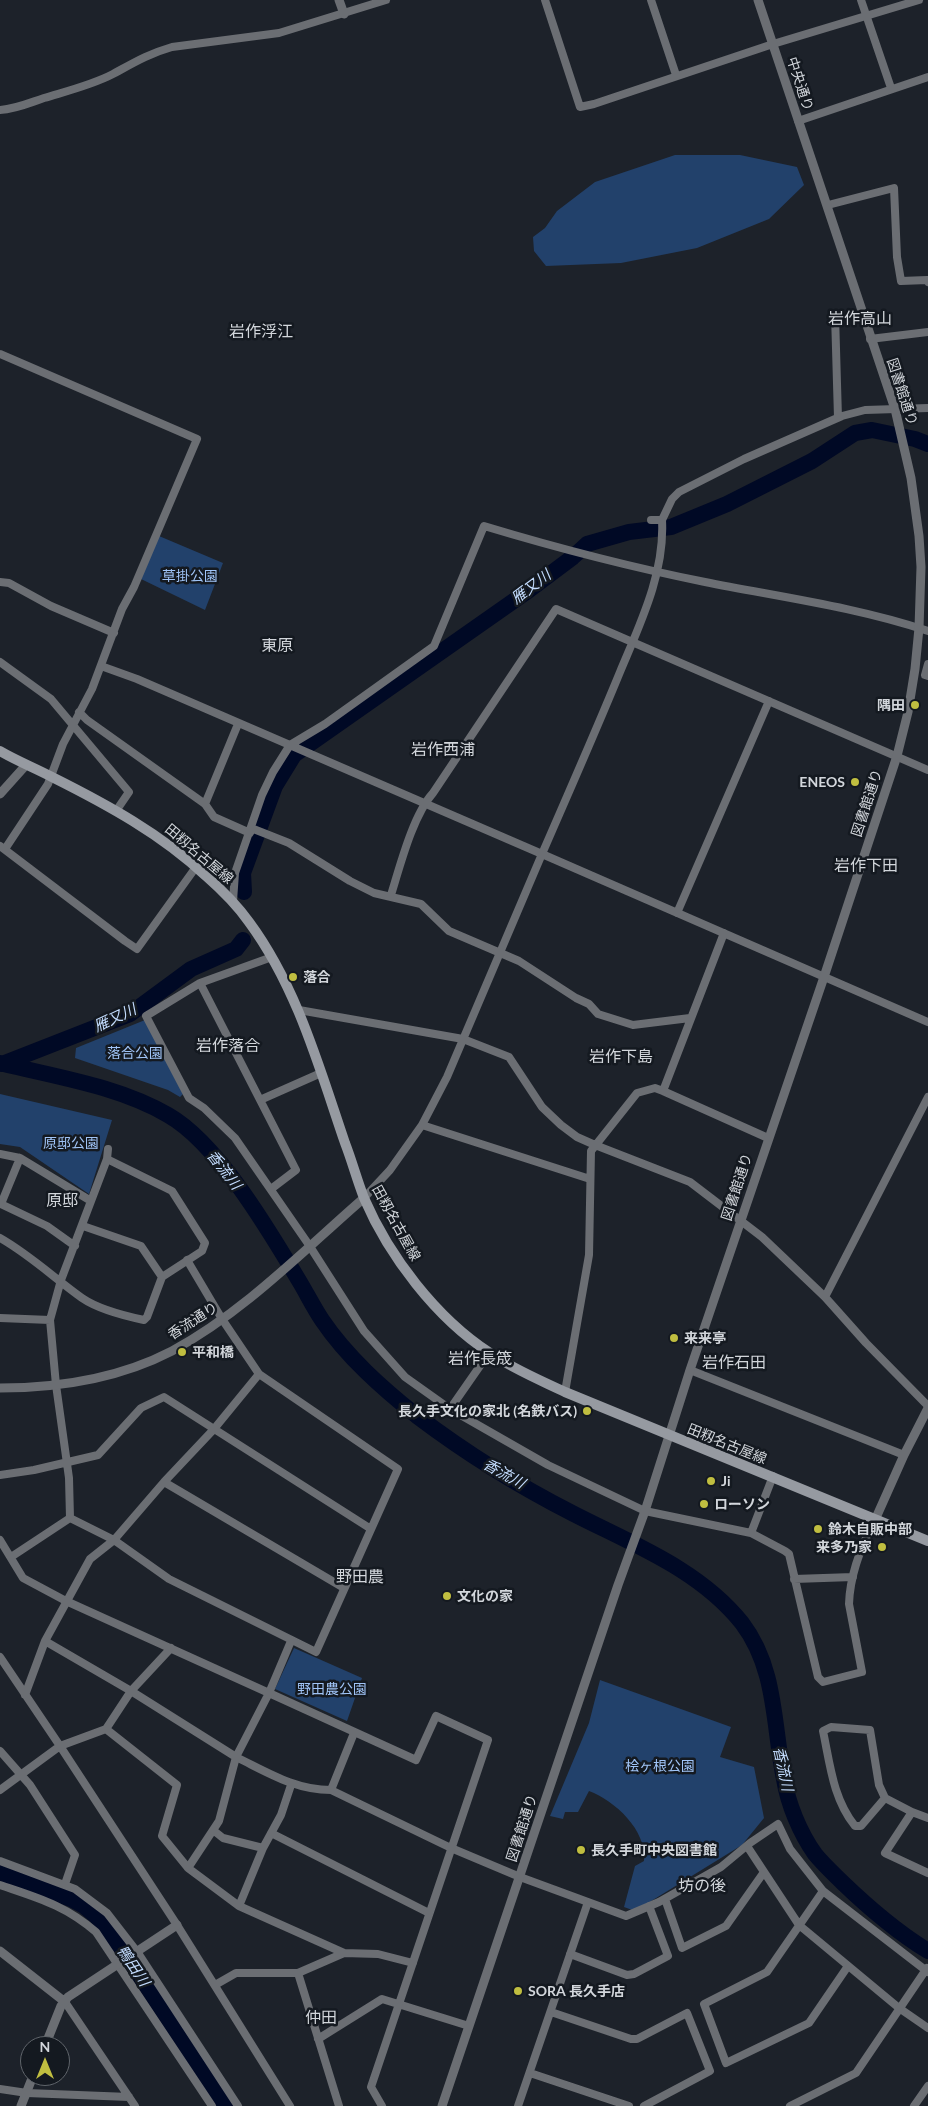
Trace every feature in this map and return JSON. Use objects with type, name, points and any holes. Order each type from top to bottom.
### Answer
[{"type":"main road","name":"田籾名古屋線","points":[[0,751],[50,775],[116,811],[164,841],[233,901],[250,922],[272,957],[299,1010],[364,1198],[391,1248],[406,1270],[448,1318],[489,1353],[526,1374],[565,1392],[928,1541]]},
{"type":"street","points":[[339,0],[344,14]]},
{"type":"street","points":[[0,110],[13,109],[80,87],[112,74],[130,62],[172,47],[279,33],[386,0]]},
{"type":"street","points":[[545,0],[580,107],[773,44],[919,0]]},
{"type":"street","points":[[651,0],[676,75]]},
{"type":"street","name":"中央通り","points":[[758,0],[816,176]]},
{"type":"street","points":[[861,0],[891,88]]},
{"type":"street","points":[[798,121],[928,77]]},
{"type":"street","name":"図書館通り","points":[[442,2106],[627,1558],[645,1511],[690,1370],[897,756],[908,712],[924,630],[924,567],[904,446],[895,409],[870,339],[828,205],[816,176]]},
{"type":"street","points":[[828,205],[894,188],[897,256],[901,281],[927,280],[928,282]]},
{"type":"street","points":[[835,314],[838,418]]},
{"type":"street","points":[[870,339],[928,332]]},
{"type":"street","points":[[0,354],[197,439],[134,587],[122,609],[101,666],[72,726],[50,775],[48,784],[2,847],[137,949],[196,867]]},
{"type":"street","points":[[364,1198],[390,1170],[422,1125],[447,1077],[501,954],[646,608],[657,571],[663,541],[662,521],[672,499],[679,492],[744,458],[838,418],[865,410],[928,408]]},
{"type":"street","points":[[651,520],[662,521]]},
{"type":"street","points":[[233,901],[235,873],[262,795],[272,772],[290,745],[325,724],[434,646],[484,526],[575,553],[820,605],[854,610],[924,630]]},
{"type":"street","points":[[0,582],[9,583],[51,606],[114,633]]},
{"type":"street","points":[[391,895],[423,803],[433,793],[556,609],[928,770]]},
{"type":"street","points":[[0,662],[51,700],[129,792],[116,811]]},
{"type":"street","points":[[928,664],[925,675],[928,676]]},
{"type":"street","points":[[101,666],[290,745],[928,1022]]},
{"type":"street","points":[[677,913],[769,701]]},
{"type":"street","points":[[79,712],[86,720],[205,804],[214,817],[251,830],[266,833],[289,843],[350,881],[374,893],[391,895],[421,904],[449,931],[518,962],[589,1004],[598,1014],[633,1025],[690,1018]]},
{"type":"street","points":[[205,804],[238,724]]},
{"type":"street","points":[[0,794],[26,765]]},
{"type":"street","points":[[663,1091],[724,933]]},
{"type":"street","points":[[272,957],[200,983],[146,1016],[189,1098],[212,1114],[235,1138],[271,1189],[307,1247],[364,1331],[405,1376],[450,1409],[548,1465],[645,1511],[751,1533],[789,1554],[818,1677],[822,1682],[862,1672],[848,1604],[853,1577],[864,1541],[928,1408],[825,1297],[762,1237],[690,1182],[577,1137],[542,1107],[508,1057],[463,1039],[299,1010]]},
{"type":"street","points":[[200,983],[296,1170],[271,1189]]},
{"type":"street","points":[[260,1100],[321,1073]]},
{"type":"street","points":[[565,1392],[589,1255],[591,1151],[595,1145],[637,1093],[655,1088],[768,1138]]},
{"type":"street","points":[[825,1297],[928,1096]]},
{"type":"street","points":[[422,1125],[590,1179]]},
{"type":"street","points":[[70,1518],[66,1462],[50,1320],[61,1280],[107,1159],[108,1149]]},
{"type":"street","points":[[0,1154],[20,1158],[90,1202]]},
{"type":"street","points":[[20,1158],[1,1204],[46,1226],[75,1246]]},
{"type":"street","points":[[0,1238],[23,1251],[83,1299],[124,1316],[144,1320],[147,1317],[162,1277],[202,1251],[205,1242],[172,1191],[107,1159]]},
{"type":"street","name":"香流通り","points":[[0,1388],[39,1388],[109,1375],[171,1352],[203,1333],[274,1278],[364,1198]]},
{"type":"street","points":[[82,1226],[141,1246],[162,1277]]},
{"type":"street","points":[[70,1518],[114,1540],[169,1579],[316,1652],[398,1469],[259,1374],[222,1319],[187,1260]]},
{"type":"street","points":[[0,1318],[50,1320]]},
{"type":"street","points":[[450,1409],[489,1353]]},
{"type":"street","points":[[690,1370],[904,1455]]},
{"type":"street","points":[[25,1695],[45,1641],[90,1558],[114,1540],[164,1482],[214,1429],[259,1374]]},
{"type":"street","points":[[0,1475],[34,1470],[98,1455],[141,1408],[164,1397],[371,1529]]},
{"type":"street","points":[[751,1533],[773,1476]]},
{"type":"street","points":[[164,1482],[344,1588]]},
{"type":"street","points":[[10,1557],[70,1518]]},
{"type":"street","points":[[0,1540],[23,1578],[66,1601],[354,1734],[416,1760],[436,1716],[488,1740],[371,2087],[382,2106]]},
{"type":"street","points":[[794,1579],[853,1577]]},
{"type":"street","points":[[45,1641],[131,1691],[236,1757],[291,1785],[318,1790],[331,1790],[451,1848],[520,1878],[626,1916],[665,1899],[721,1867],[778,1824],[790,1850],[822,1891],[927,1970],[856,2072],[790,2106]]},
{"type":"street","points":[[188,1868],[219,1821],[236,1757],[291,1641]]},
{"type":"street","points":[[0,1790],[60,1746],[106,1730],[131,1691],[170,1648]]},
{"type":"street","points":[[0,1657],[177,1926],[290,2106]]},
{"type":"street","points":[[885,1798],[861,1826],[855,1826],[844,1812],[835,1788],[823,1731],[831,1727],[870,1730],[879,1785],[885,1798],[928,1818]]},
{"type":"street","points":[[106,1730],[176,1785],[162,1836],[188,1868],[239,1906],[344,1954]]},
{"type":"street","points":[[331,1790],[354,1734]]},
{"type":"street","points":[[0,1751],[30,1785],[75,1855],[65,1884]]},
{"type":"street","points":[[239,1906],[263,1848],[281,1815],[291,1785]]},
{"type":"street","points":[[912,1812],[885,1853],[928,1874]]},
{"type":"street","points":[[213,1830],[223,1838],[263,1848]]},
{"type":"street","points":[[271,1833],[429,1912]]},
{"type":"street","points":[[747,1846],[799,1925],[899,2008],[928,2028]]},
{"type":"street","points":[[0,1861],[65,1884],[107,1913],[238,2106]]},
{"type":"street","points":[[665,1899],[682,1948],[726,1926],[764,1872]]},
{"type":"street","points":[[0,1885],[56,1904],[69,1911],[96,1932],[120,1964],[212,2106]]},
{"type":"street","points":[[822,1891],[767,1972],[704,2004],[726,2063],[809,2023],[848,1966]]},
{"type":"street","points":[[518,2106],[588,1902]]},
{"type":"street","points":[[570,1954],[627,1975],[634,1974],[668,1956],[649,1906]]},
{"type":"street","points":[[50,2036],[65,2002],[72,1994],[177,1926]]},
{"type":"street","points":[[215,1985],[236,1973],[298,1973],[344,1954],[378,1954],[413,1963]]},
{"type":"street","points":[[1,1955],[65,2002],[136,2106]]},
{"type":"street","points":[[298,1973],[338,2106]]},
{"type":"street","points":[[318,2039],[382,1999],[468,2026]]},
{"type":"street","points":[[551,2012],[631,2039],[637,2039],[687,2013],[710,2071],[644,2106]]},
{"type":"street","points":[[530,2072],[629,2106]]},
{"type":"street","points":[[21,2106],[29,2086]]},
{"type":"street","points":[[914,2106],[927,2088]]},
{"type":"street","points":[[0,2089],[26,2093],[129,2097]]},
{"type":"green space","points":[[675,155],[740,155],[797,167],[804,185],[769,219],[697,248],[621,263],[546,266],[534,251],[533,237],[545,228],[557,211],[595,182]]},
{"type":"green space","name":"草掛公園","points":[[159,536],[223,563],[205,610],[141,579]]},
{"type":"green space","name":"落合公園","points":[[145,1020],[183,1094],[180,1097],[168,1090],[75,1058],[76,1048]]},
{"type":"green space","name":"原邸公園","points":[[0,1094],[112,1120],[89,1194],[20,1147],[0,1144]]},
{"type":"green space","name":"野田農公園","points":[[294,1648],[362,1678],[347,1721],[275,1689]]},
{"type":"green space","name":"桧ヶ根公園","points":[[600,1680],[731,1727],[720,1757],[754,1767],[764,1818],[742,1845],[635,1911],[624,1907],[635,1866],[644,1861],[644,1850],[635,1828],[619,1809],[589,1791],[578,1812],[565,1812],[563,1819],[550,1816],[589,1723]]},
{"type":"waterway","name":"雁又川","points":[[244,892],[243,873],[275,786],[294,755],[525,593],[573,557],[587,544],[629,532],[671,527],[727,504],[812,461],[855,433],[872,430],[915,439],[928,444]]},
{"type":"waterway","name":"雁又川","points":[[2,1064],[130,1014],[191,969],[236,949],[243,940]]},
{"type":"waterway","name":"香流川","points":[[0,1063],[108,1089],[149,1105],[168,1115],[187,1129],[225,1168],[275,1241],[319,1316],[342,1347],[391,1394],[435,1430],[492,1468],[531,1491],[663,1559],[706,1587],[725,1604],[742,1623],[762,1659],[772,1698],[780,1759],[788,1798],[804,1837],[815,1854],[863,1902],[894,1928],[928,1951]]},
{"type":"waterway","name":"鴨田川","points":[[0,1873],[71,1899],[84,1906],[96,1916],[123,1950],[225,2106]]},
{"type":"place","name":"隅田","points":[[915,705]]},
{"type":"place","name":"ENEOS","points":[[855,782]]},
{"type":"place","name":"落合","points":[[293,977]]},
{"type":"place","name":"来来亭","points":[[674,1338]]},
{"type":"place","name":"平和橋","points":[[182,1352]]},
{"type":"place","name":"長久手文化の家北 (名鉄バス)","points":[[587,1411]]},
{"type":"place","name":"Ji","points":[[711,1481]]},
{"type":"place","name":"ローソン","points":[[704,1504]]},
{"type":"place","name":"鈴木自販中部","points":[[818,1529]]},
{"type":"place","name":"来多乃家","points":[[882,1547]]},
{"type":"place","name":"文化の家","points":[[447,1596]]},
{"type":"place","name":"長久手町中央図書館","points":[[581,1850]]},
{"type":"place","name":"SORA 長久手店","points":[[518,1991]]},
{"type":"district","name":"岩作高山","points":[[860,319]]},
{"type":"district","name":"岩作浮江","points":[[261,332]]},
{"type":"district","name":"東原","points":[[277,646]]},
{"type":"district","name":"岩作西浦","points":[[443,750]]},
{"type":"district","name":"岩作下田","points":[[866,866]]},
{"type":"district","name":"岩作落合","points":[[228,1046]]},
{"type":"district","name":"岩作下島","points":[[621,1057]]},
{"type":"district","name":"原邸","points":[[62,1201]]},
{"type":"district","name":"岩作長筬","points":[[480,1359]]},
{"type":"district","name":"岩作石田","points":[[734,1363]]},
{"type":"district","name":"野田農","points":[[360,1577]]},
{"type":"district","name":"坊の後","points":[[702,1886]]},
{"type":"district","name":"仲田","points":[[321,2018]]}]
